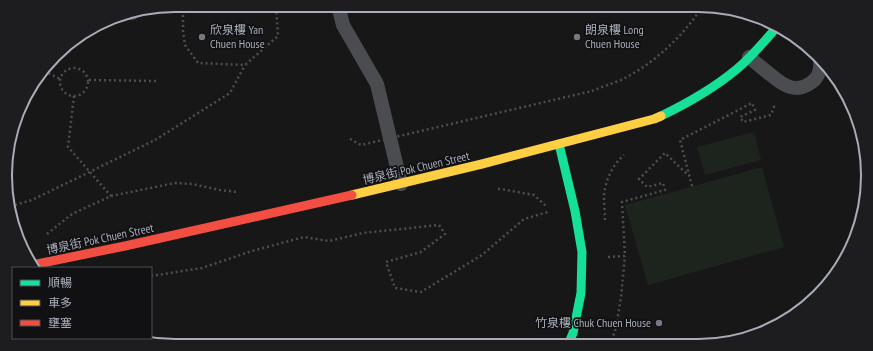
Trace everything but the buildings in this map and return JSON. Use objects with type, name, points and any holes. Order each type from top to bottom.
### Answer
[{"type":"street","name":"博泉街 Pok Chuen Street","points":[[38,264],[125,246],[401,184],[654,119],[684,105],[712,88],[738,68],[773,31]]},
{"type":"street","points":[[559,144],[574,205],[582,252],[581,293],[571,339]]},
{"type":"lane","points":[[340,12],[343,25],[377,84],[401,184]]},
{"type":"lane","points":[[749,57],[787,87],[797,88],[806,86],[814,80],[819,73],[819,67]]},
{"type":"path","points":[[183,12],[185,45],[198,63],[245,65]]},
{"type":"path","points":[[14,204],[32,200],[155,140],[230,93],[245,65],[278,36],[276,12]]},
{"type":"path","points":[[350,139],[360,144],[592,91],[621,79],[648,64],[672,44],[693,21],[699,12]]},
{"type":"path","points":[[73,67],[84,71],[89,80],[87,90],[79,96],[74,96],[68,95],[62,90],[60,79],[65,70],[73,67]]},
{"type":"path","points":[[48,73],[60,79]]},
{"type":"path","points":[[89,80],[157,81]]},
{"type":"path","points":[[74,96],[68,147],[111,196]]},
{"type":"path","points":[[692,186],[680,140],[752,103],[755,110],[740,117],[743,122],[771,116],[776,98]]},
{"type":"path","points":[[612,339],[616,328],[621,298],[625,256],[622,202],[665,190],[663,183],[647,187],[639,179],[666,153],[690,177]]},
{"type":"path","name":"博泉街 Pok Chuen Street","points":[[43,237],[72,214],[111,196],[175,183],[192,184],[240,193]]},
{"type":"path","points":[[152,276],[202,268],[252,251],[304,237],[329,241],[363,233],[439,224],[445,234],[421,252],[386,262],[395,288],[421,292],[482,255],[524,219],[574,205]]},
{"type":"path","points":[[608,257],[625,256]]},
{"type":"shaded area","points":[[754,132],[761,160],[705,175],[697,147]]},
{"type":"shaded area","points":[[762,167],[784,247],[648,285],[625,205]]},
{"type":"traffic: fast","points":[[661,116],[719,83],[747,60],[773,31]]},
{"type":"traffic: fast","points":[[559,144],[575,211],[582,252],[581,293],[570,339]]},
{"type":"traffic: slow","points":[[352,195],[482,164],[661,116]]},
{"type":"traffic: jam","points":[[38,264],[125,246],[352,195]]},
{"type":"place","name":"欣泉樓 Yan Chuen House","points":[[202,37]]},
{"type":"place","name":"朗泉樓 Long Chuen House","points":[[577,37]]},
{"type":"place","name":"竹泉樓 Chuk Chuen House","points":[[659,323]]}]
